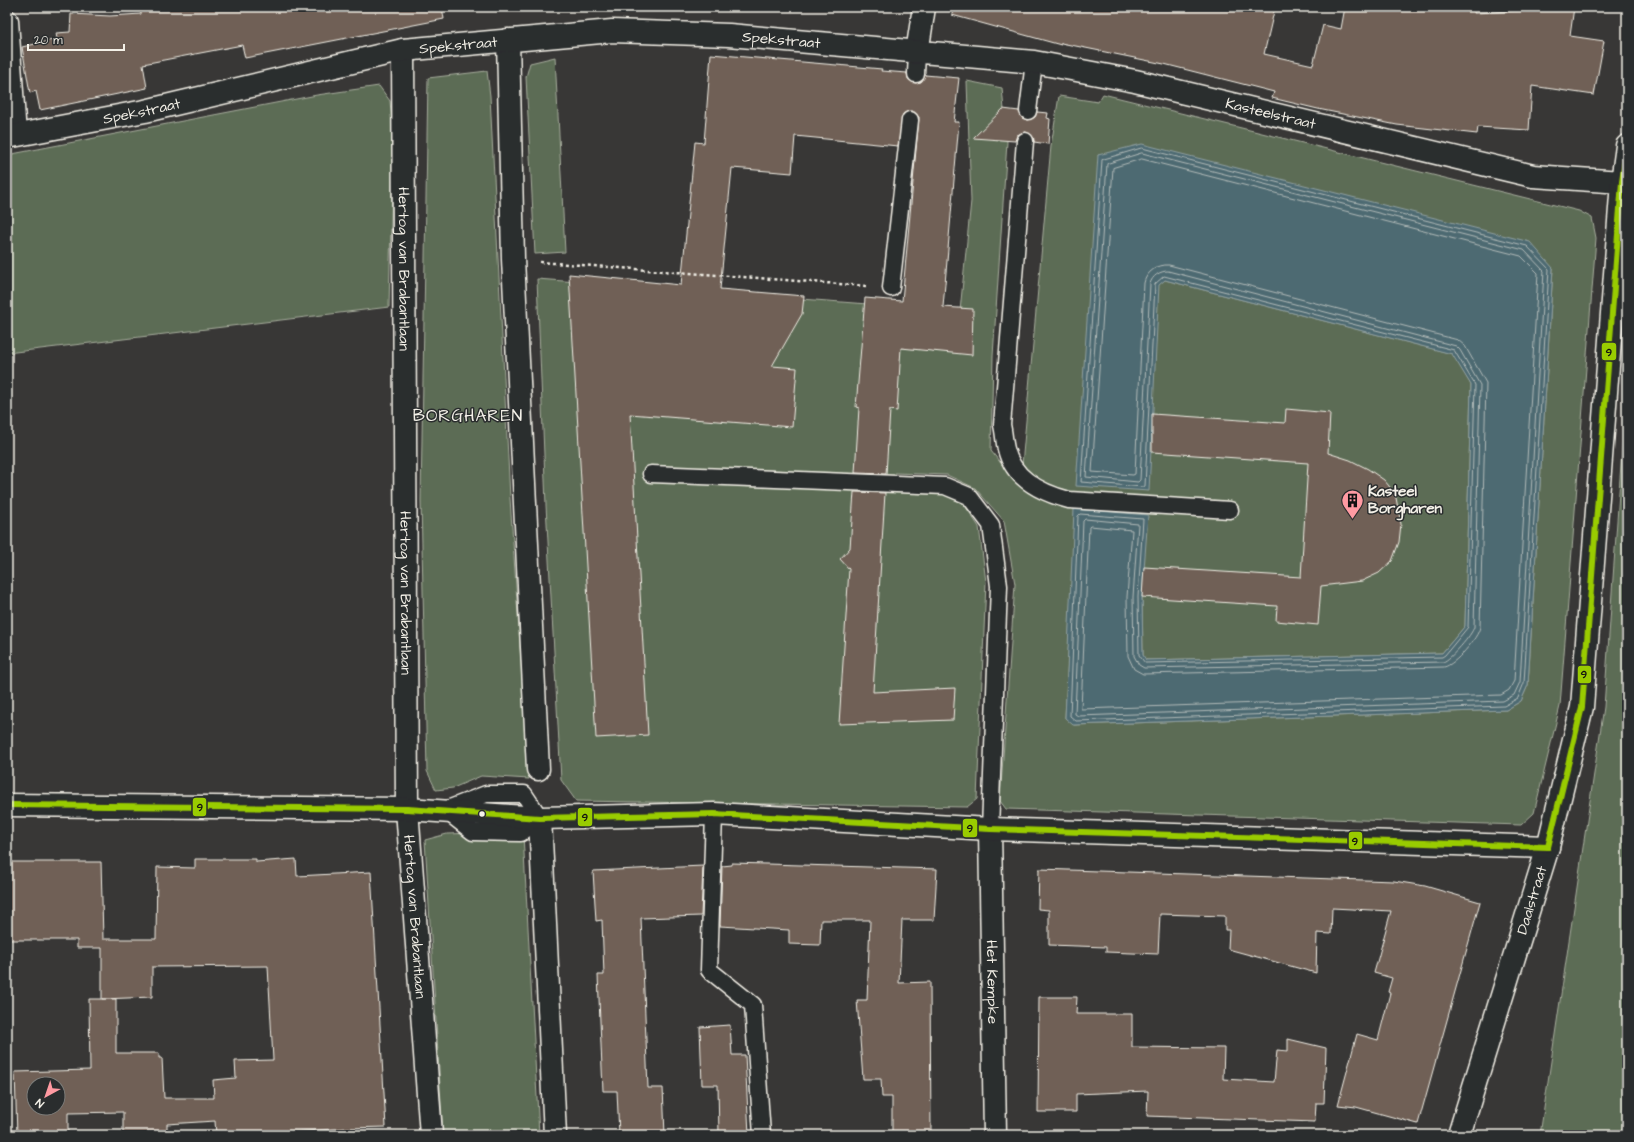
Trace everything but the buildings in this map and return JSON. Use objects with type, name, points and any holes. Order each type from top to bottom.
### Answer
[{"type":"street","points":[[916,63],[924,7]]},
{"type":"street","points":[[7,21],[11,136]]},
{"type":"street","name":"Spekstraat","points":[[11,136],[145,111],[403,50],[612,31],[729,35],[916,63]]},
{"type":"street","points":[[508,40],[513,259],[538,770]]},
{"type":"street","name":"Hertog van Brabantlaan","points":[[403,50],[407,809],[431,1135]]},
{"type":"street","name":"Kasteelstraat","points":[[916,63],[1034,62],[1135,81],[1533,176],[1622,182]]},
{"type":"street","name":"Daalstraat","points":[[1459,1135],[1548,847],[1582,707],[1622,182],[1627,146]]},
{"type":"street","points":[[7,805],[407,809],[445,810],[540,818],[714,814],[990,829],[1548,847]]},
{"type":"street","points":[[540,818],[555,1135]]},
{"type":"street","name":"Het Kempke","points":[[990,829],[995,1135]]},
{"type":"lane","points":[[1028,111],[1034,62]]},
{"type":"lane","points":[[891,288],[910,120]]},
{"type":"lane","points":[[1025,142],[1002,425],[1007,451],[1018,471],[1034,487],[1050,495],[1074,500],[1230,510]]},
{"type":"lane","points":[[651,474],[945,486],[969,496],[991,526],[999,586],[990,829]]},
{"type":"lane","points":[[714,814],[709,970],[753,1005],[762,1135]]},
{"type":"path","points":[[513,259],[891,288]]},
{"type":"green space","points":[[555,57],[565,252],[535,254],[526,77],[530,63]]},
{"type":"green space","points":[[487,71],[490,96],[510,498],[529,779],[481,776],[453,788],[436,790],[427,771],[421,500],[428,78]]},
{"type":"green space","points":[[967,81],[1002,88],[1007,142],[993,356],[991,451],[1020,487],[1051,146],[1059,96],[1098,102],[1103,94],[1579,211],[1592,218],[1596,238],[1560,706],[1534,813],[1521,825],[1006,809],[1000,801],[1015,584],[1004,521],[975,488],[947,475],[895,473],[894,492],[943,494],[964,504],[979,527],[986,582],[977,799],[967,807],[576,801],[561,780],[546,505],[537,279],[960,311],[971,201]],"holes":[[[1098,155],[1553,268],[1528,685],[1521,701],[1506,710],[1074,725],[1065,718],[1075,509],[1144,567],[1142,597],[1143,656],[1146,660],[1442,653],[1465,626],[1471,385],[1453,354],[1165,280],[1159,284]]]},
{"type":"green space","points":[[379,86],[390,101],[393,136],[389,307],[7,353],[7,155],[317,95]]},
{"type":"green space","points":[[1627,378],[1627,1135],[1540,1135],[1604,707]]},
{"type":"green space","points":[[513,832],[523,834],[539,1135],[443,1135],[425,840],[447,834]]},
{"type":"water","points":[[1142,144],[1530,242],[1553,268],[1528,685],[1521,701],[1506,710],[1073,725],[1065,718],[1074,509],[1148,515],[1142,597],[1143,655],[1146,660],[1442,653],[1465,626],[1471,385],[1452,354],[1165,280],[1159,285],[1149,491],[1076,486],[1098,155]]},
{"type":"transit line","name":"9","points":[[1548,847],[1582,707],[1622,182],[1627,146]]},
{"type":"transit line","name":"9","points":[[7,805],[407,809],[540,818],[714,814],[990,829],[1548,847]]},
{"type":"place","name":"Kasteel Borgharen","points":[[1353,520]]},
{"type":"district","name":"BORGHAREN","points":[[468,415]]}]
